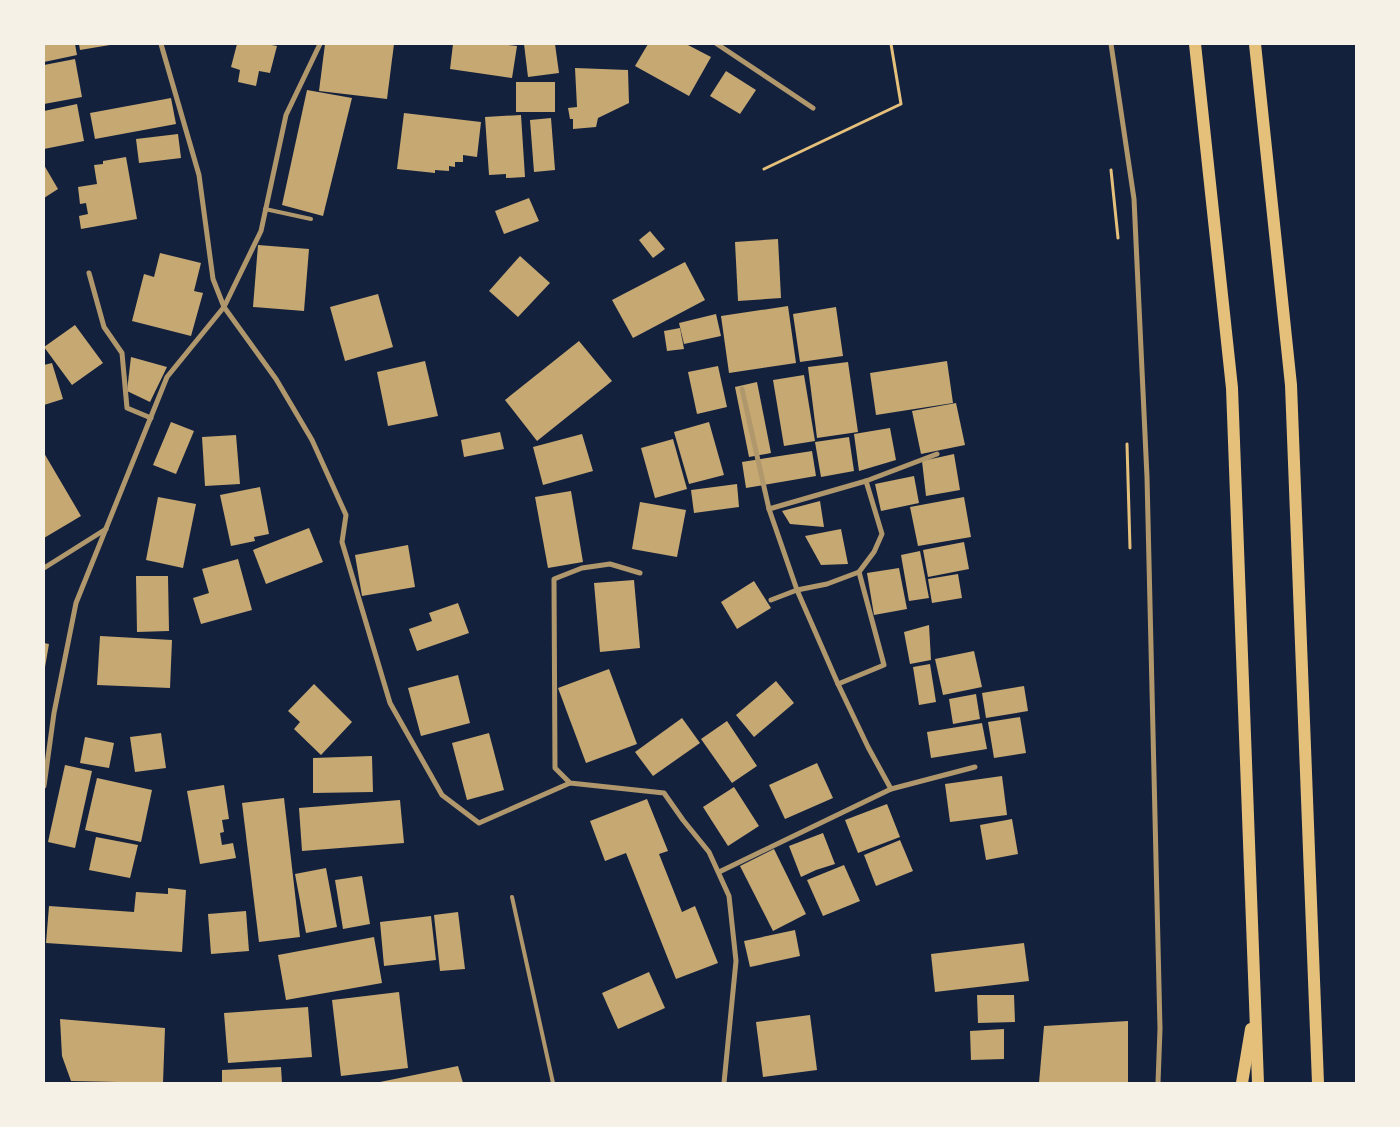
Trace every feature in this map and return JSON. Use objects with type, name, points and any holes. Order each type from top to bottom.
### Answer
[{"type":"main road","points":[[1195,44],[1232,388],[1258,1083]]},
{"type":"main road","points":[[1255,44],[1291,385],[1318,1083]]},
{"type":"main road","points":[[1242,1083],[1255,1006]]},
{"type":"street","points":[[162,44],[200,175],[213,279],[224,307],[276,379],[312,440],[346,515],[342,542],[390,704],[442,795],[479,823],[570,783],[664,793],[683,820],[710,852],[729,896],[736,962],[724,1083]]},
{"type":"street","points":[[44,786],[54,713],[76,603],[167,377],[224,307],[261,232],[286,115],[320,44]]},
{"type":"street","points":[[717,44],[813,108]]},
{"type":"street","points":[[1111,44],[1134,199],[1146,467],[1160,1029],[1158,1083]]},
{"type":"street","points":[[89,273],[104,327],[122,353],[127,408],[151,418]]},
{"type":"street","points":[[742,389],[769,509],[797,590],[838,684],[868,747],[891,789]]},
{"type":"street","points":[[769,509],[866,481],[937,454]]},
{"type":"street","points":[[772,600],[797,590],[827,584],[859,572],[874,552],[882,534],[866,481]]},
{"type":"street","points":[[44,568],[106,528]]},
{"type":"street","points":[[570,783],[555,768],[554,579],[582,568],[610,564],[640,573]]},
{"type":"street","points":[[838,684],[884,665],[859,572]]},
{"type":"street","points":[[719,872],[891,789],[975,767]]},
{"type":"lane","points":[[266,209],[311,219]]},
{"type":"lane","points":[[512,897],[553,1083]]},
{"type":"path","points":[[764,169],[901,104],[891,44]]},
{"type":"path","points":[[1111,168],[1118,243]]},
{"type":"path","points":[[1127,439],[1131,558]]},
{"type":"building","points":[[44,44],[75,44],[77,55],[44,62]]},
{"type":"building","points":[[79,44],[110,44],[110,45],[80,50]]},
{"type":"building","points":[[237,44],[277,46],[270,73],[259,71],[256,86],[238,82],[240,70],[231,67]]},
{"type":"building","points":[[325,44],[394,44],[387,99],[319,91]]},
{"type":"building","points":[[453,44],[517,46],[512,78],[450,69]]},
{"type":"building","points":[[524,44],[555,44],[559,73],[528,77]]},
{"type":"building","points":[[648,44],[686,44],[711,57],[689,96],[635,66]]},
{"type":"building","points":[[75,59],[82,97],[44,104],[44,65]]},
{"type":"building","points":[[575,68],[628,70],[629,103],[598,118],[596,127],[573,129],[573,119],[570,119],[568,108],[577,107]]},
{"type":"building","points":[[726,71],[756,90],[740,114],[710,96]]},
{"type":"building","points":[[516,82],[555,82],[555,112],[516,112]]},
{"type":"building","points":[[307,90],[352,98],[323,216],[282,205]]},
{"type":"building","points":[[171,98],[176,124],[95,139],[90,113]]},
{"type":"building","points":[[77,104],[84,141],[44,149],[44,111]]},
{"type":"building","points":[[404,113],[481,122],[477,157],[463,155],[463,162],[455,162],[455,167],[449,166],[449,171],[435,170],[435,173],[397,169]]},
{"type":"building","points":[[521,115],[525,177],[506,178],[506,174],[489,175],[485,117]]},
{"type":"building","points":[[551,118],[555,170],[534,172],[530,120]]},
{"type":"building","points":[[178,134],[181,158],[139,163],[136,139]]},
{"type":"building","points":[[126,157],[137,219],[81,229],[79,216],[88,214],[86,203],[80,204],[78,187],[97,184],[94,165],[103,164],[103,161]]},
{"type":"building","points":[[44,165],[58,189],[44,198]]},
{"type":"building","points":[[529,198],[539,221],[504,234],[495,211]]},
{"type":"building","points":[[650,231],[665,249],[653,258],[639,240]]},
{"type":"building","points":[[778,239],[781,298],[738,301],[735,242]]},
{"type":"building","points":[[258,245],[309,249],[304,311],[253,307]]},
{"type":"building","points":[[160,253],[201,263],[194,291],[203,293],[191,336],[132,321],[144,274],[154,277]]},
{"type":"building","points":[[520,256],[550,283],[518,317],[489,291]]},
{"type":"building","points":[[685,262],[705,300],[633,338],[612,300]]},
{"type":"building","points":[[378,294],[393,347],[345,361],[330,307]]},
{"type":"building","points":[[788,306],[796,363],[729,373],[721,316]]},
{"type":"building","points":[[836,307],[843,356],[800,362],[793,314]]},
{"type":"building","points":[[716,314],[721,336],[684,344],[679,323]]},
{"type":"building","points":[[75,325],[103,363],[72,385],[44,347]]},
{"type":"building","points":[[680,328],[684,349],[667,351],[664,331]]},
{"type":"building","points":[[579,341],[612,381],[537,441],[505,400]]},
{"type":"building","points":[[131,357],[167,367],[150,402],[127,391]]},
{"type":"building","points":[[425,361],[438,416],[388,426],[377,372]]},
{"type":"building","points":[[947,361],[953,403],[876,415],[870,373]]},
{"type":"building","points":[[848,362],[858,432],[817,438],[808,367]]},
{"type":"building","points":[[52,363],[63,399],[44,405],[44,365]]},
{"type":"building","points":[[718,366],[727,407],[697,414],[688,372]]},
{"type":"building","points":[[804,375],[815,441],[784,446],[773,380]]},
{"type":"building","points":[[757,382],[771,453],[749,457],[735,387]]},
{"type":"building","points":[[956,403],[965,445],[921,454],[912,411]]},
{"type":"building","points":[[171,422],[194,431],[176,474],[153,465]]},
{"type":"building","points":[[709,422],[724,475],[689,484],[674,432]]},
{"type":"building","points":[[890,428],[896,460],[859,471],[854,434]]},
{"type":"building","points":[[500,432],[504,449],[464,457],[461,440]]},
{"type":"building","points":[[582,434],[593,471],[543,485],[533,447]]},
{"type":"building","points":[[236,435],[240,484],[205,486],[202,437]]},
{"type":"building","points":[[849,437],[854,471],[821,477],[815,442]]},
{"type":"building","points":[[673,439],[687,489],[655,498],[641,448]]},
{"type":"building","points":[[812,451],[816,476],[746,488],[742,462]]},
{"type":"building","points":[[44,453],[81,516],[44,538]]},
{"type":"building","points":[[954,454],[960,490],[926,496],[922,461]]},
{"type":"building","points":[[914,476],[919,503],[881,511],[875,484]]},
{"type":"building","points":[[737,484],[739,507],[694,513],[691,490]]},
{"type":"building","points":[[260,487],[269,534],[254,537],[255,541],[231,546],[220,495]]},
{"type":"building","points":[[571,491],[583,562],[548,568],[535,497]]},
{"type":"building","points":[[158,497],[196,504],[183,568],[146,560]]},
{"type":"building","points":[[964,497],[971,537],[918,546],[910,507]]},
{"type":"building","points":[[820,501],[824,527],[790,524],[782,511]]},
{"type":"building","points":[[640,502],[686,510],[677,557],[632,549]]},
{"type":"building","points":[[309,528],[323,562],[266,584],[253,550]]},
{"type":"building","points":[[841,529],[848,564],[821,565],[805,536]]},
{"type":"building","points":[[964,542],[969,569],[928,577],[923,550]]},
{"type":"building","points":[[408,545],[415,587],[362,596],[355,555]]},
{"type":"building","points":[[920,551],[929,598],[909,601],[901,555]]},
{"type":"building","points":[[238,559],[252,610],[201,624],[193,598],[209,593],[202,569]]},
{"type":"building","points":[[899,568],[907,609],[874,615],[867,573]]},
{"type":"building","points":[[958,574],[962,598],[932,603],[928,579]]},
{"type":"building","points":[[136,576],[168,576],[169,631],[137,632]]},
{"type":"building","points":[[634,580],[640,648],[600,652],[594,583]]},
{"type":"building","points":[[754,581],[771,608],[737,629],[721,602]]},
{"type":"building","points":[[458,603],[469,633],[417,651],[409,629],[432,621],[429,613]]},
{"type":"building","points":[[929,625],[931,660],[910,664],[904,632]]},
{"type":"building","points":[[100,636],[172,640],[170,688],[97,685]]},
{"type":"building","points":[[44,643],[49,644],[45,667],[44,667]]},
{"type":"building","points":[[974,651],[982,687],[943,695],[935,659]]},
{"type":"building","points":[[930,664],[936,702],[919,705],[913,667]]},
{"type":"building","points":[[609,669],[637,744],[586,763],[558,688]]},
{"type":"building","points":[[458,675],[470,723],[421,736],[408,688]]},
{"type":"building","points":[[776,681],[794,703],[754,737],[736,715]]},
{"type":"building","points":[[314,684],[352,722],[321,755],[294,729],[300,722],[288,711]]},
{"type":"building","points":[[1024,686],[1028,711],[986,718],[982,693]]},
{"type":"building","points":[[976,694],[980,719],[953,724],[949,699]]},
{"type":"building","points":[[1020,717],[1026,753],[994,758],[988,722]]},
{"type":"building","points":[[682,718],[700,743],[653,776],[635,752]]},
{"type":"building","points":[[727,721],[757,766],[732,783],[701,739]]},
{"type":"building","points":[[982,723],[987,749],[931,758],[927,732]]},
{"type":"building","points":[[161,733],[166,768],[135,772],[130,737]]},
{"type":"building","points":[[489,733],[504,790],[467,800],[452,743]]},
{"type":"building","points":[[85,737],[114,743],[109,768],[80,763]]},
{"type":"building","points":[[372,756],[373,792],[313,793],[313,758]]},
{"type":"building","points":[[817,763],[833,798],[785,819],[769,785]]},
{"type":"building","points":[[65,765],[92,771],[75,848],[48,842]]},
{"type":"building","points":[[1002,776],[1007,815],[950,822],[945,784]]},
{"type":"building","points":[[97,778],[152,790],[141,842],[85,830]]},
{"type":"building","points":[[224,785],[229,819],[222,820],[224,832],[220,833],[222,845],[233,843],[236,858],[200,864],[187,791]]},
{"type":"building","points":[[734,787],[759,826],[728,846],[703,807]]},
{"type":"building","points":[[284,798],[300,937],[259,942],[242,803]]},
{"type":"building","points":[[647,799],[668,851],[659,854],[682,912],[695,906],[718,963],[676,979],[626,853],[605,861],[590,821]]},
{"type":"building","points":[[400,800],[404,843],[302,851],[299,808]]},
{"type":"building","points":[[887,804],[900,837],[858,853],[845,820]]},
{"type":"building","points":[[1012,819],[1018,854],[986,860],[980,825]]},
{"type":"building","points":[[823,833],[835,864],[801,877],[789,846]]},
{"type":"building","points":[[96,837],[138,845],[130,878],[89,870]]},
{"type":"building","points":[[900,840],[913,871],[876,886],[864,855]]},
{"type":"building","points":[[774,849],[806,914],[773,931],[740,866]]},
{"type":"building","points":[[844,865],[860,901],[823,916],[807,880]]},
{"type":"building","points":[[326,868],[337,927],[306,933],[295,874]]},
{"type":"building","points":[[362,876],[370,924],[343,929],[335,880]]},
{"type":"building","points":[[168,888],[186,890],[182,952],[46,943],[49,906],[134,912],[136,892],[168,894]]},
{"type":"building","points":[[246,911],[249,951],[211,954],[208,914]]},
{"type":"building","points":[[458,912],[465,969],[440,971],[434,915]]},
{"type":"building","points":[[431,916],[436,960],[384,966],[380,922]]},
{"type":"building","points":[[795,930],[800,956],[750,967],[744,941]]},
{"type":"building","points":[[374,937],[382,983],[286,1000],[278,955]]},
{"type":"building","points":[[1024,943],[1029,981],[935,992],[931,954]]},
{"type":"building","points":[[649,972],[665,1008],[618,1029],[602,993]]},
{"type":"building","points":[[399,992],[408,1068],[341,1076],[332,1000]]},
{"type":"building","points":[[977,995],[1014,995],[1015,1022],[978,1023]]},
{"type":"building","points":[[308,1007],[312,1057],[228,1063],[224,1013]]},
{"type":"building","points":[[810,1015],[817,1070],[763,1077],[756,1022]]},
{"type":"building","points":[[60,1019],[165,1028],[163,1083],[71,1081],[62,1056]]},
{"type":"building","points":[[1128,1021],[1128,1083],[1039,1083],[1044,1026]]},
{"type":"building","points":[[1004,1029],[1004,1059],[971,1060],[970,1031]]},
{"type":"building","points":[[458,1066],[463,1083],[380,1083],[380,1082]]},
{"type":"building","points":[[281,1067],[282,1083],[222,1083],[222,1070]]}]
